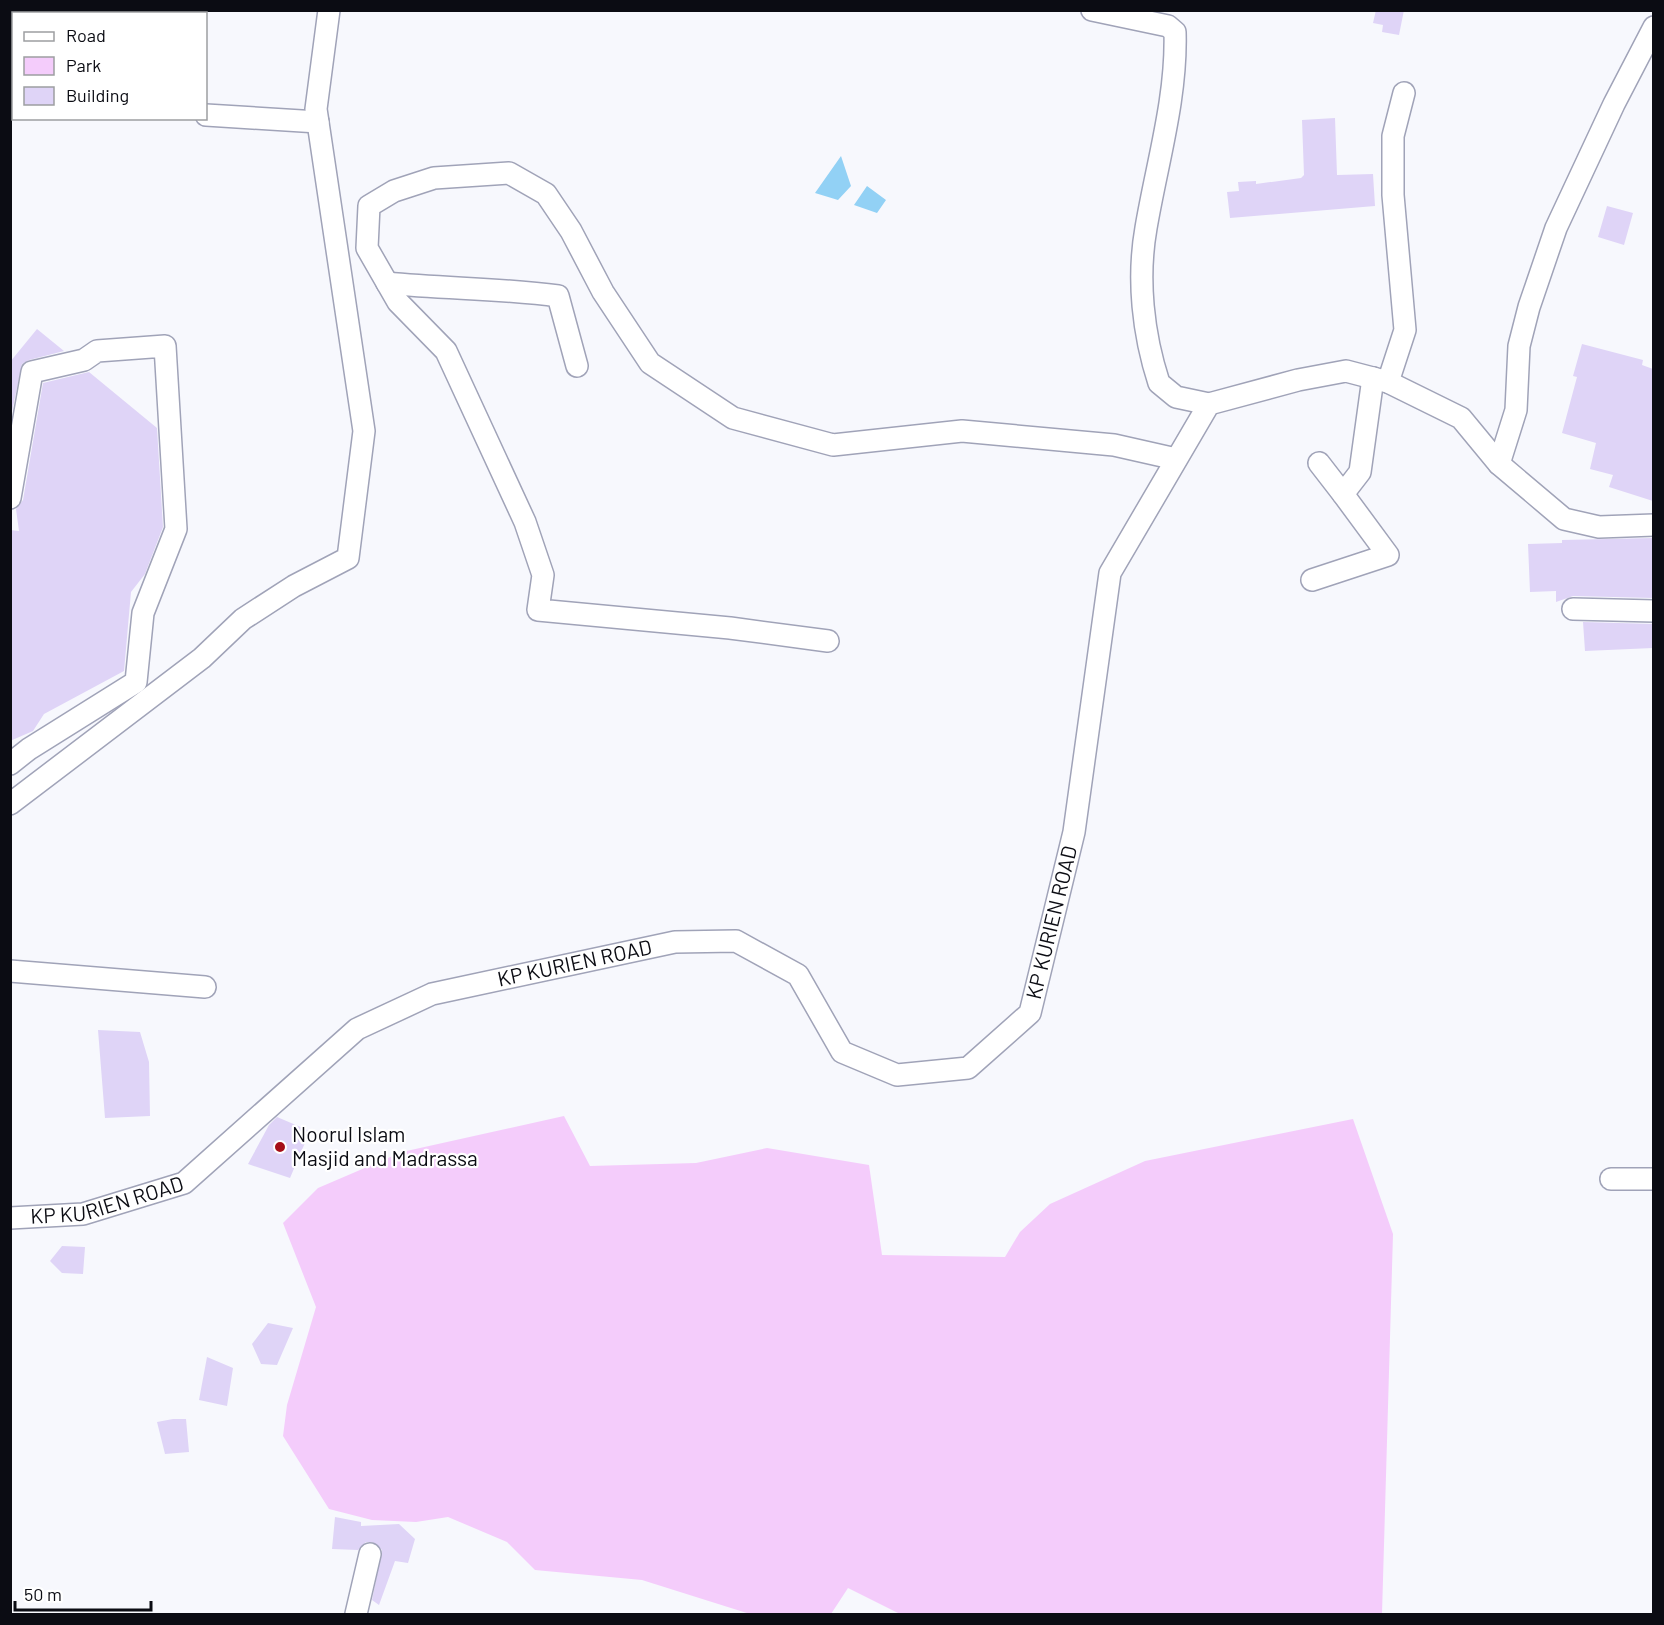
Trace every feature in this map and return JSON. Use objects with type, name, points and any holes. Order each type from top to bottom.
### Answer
[{"type":"street","points":[[10,804],[202,658],[243,619],[294,586],[348,558],[364,431],[316,109],[329,10]]},
{"type":"street","points":[[1092,10],[1168,26],[1175,32],[1169,107],[1146,229],[1141,288],[1159,383],[1176,397],[1209,404],[1298,380],[1346,371],[1381,380],[1461,418],[1499,464],[1564,519],[1599,527],[1653,525]]},
{"type":"street","points":[[1499,464],[1516,410],[1519,346],[1528,307],[1556,228],[1653,27]]},
{"type":"street","points":[[1344,494],[1360,472],[1381,380],[1405,330],[1393,195],[1393,136],[1404,93]]},
{"type":"street","points":[[207,115],[318,122]]},
{"type":"street","points":[[828,641],[730,628],[538,610],[543,575],[525,522],[492,446],[446,351],[398,302],[367,248],[369,206],[394,190],[434,178],[509,172],[546,194],[571,231],[603,292],[650,363],[732,418],[833,445],[962,432],[1114,445],[1176,459]]},
{"type":"street","points":[[387,283],[441,289],[521,291],[558,296],[577,366]]},
{"type":"street","points":[[10,498],[32,372],[84,360],[97,351],[165,346],[176,529],[143,614],[136,682],[29,749],[11,764]]},
{"type":"street","name":"KP KURIEN ROAD","points":[[10,1218],[83,1214],[184,1183],[357,1029],[432,994],[675,942],[736,941],[798,975],[842,1052],[897,1075],[968,1068],[1030,1013],[1074,832],[1110,573],[1209,404]]},
{"type":"street","points":[[1312,580],[1388,555],[1319,463]]},
{"type":"street","points":[[1573,609],[1653,610]]},
{"type":"street","points":[[10,971],[205,987]]},
{"type":"street","points":[[1611,1179],[1653,1179]]},
{"type":"street","points":[[356,1614],[370,1554]]},
{"type":"green space","points":[[564,1116],[590,1166],[696,1163],[767,1148],[869,1165],[882,1255],[1005,1257],[1020,1232],[1050,1204],[1145,1161],[1353,1119],[1393,1234],[1382,1614],[900,1614],[848,1588],[831,1614],[750,1614],[642,1580],[535,1570],[507,1542],[448,1517],[416,1522],[372,1520],[329,1509],[283,1436],[287,1405],[316,1307],[283,1223],[318,1188],[402,1152]]},
{"type":"water","points":[[841,156],[851,186],[838,200],[815,193]]},
{"type":"water","points":[[867,186],[886,200],[877,213],[854,205]]},
{"type":"building","points":[[1376,10],[1404,10],[1399,35],[1382,32],[1383,25],[1373,23]]},
{"type":"building","points":[[1335,118],[1337,175],[1373,174],[1375,206],[1230,218],[1227,192],[1239,191],[1238,182],[1256,181],[1256,184],[1301,178],[1304,175],[1302,120]]},
{"type":"building","points":[[1607,206],[1633,213],[1624,245],[1598,237]]},
{"type":"building","points":[[37,329],[64,351],[22,364],[10,421],[10,362]]},
{"type":"building","points":[[1582,344],[1643,360],[1642,365],[1653,369],[1653,501],[1609,487],[1613,475],[1590,469],[1596,443],[1562,433],[1577,377],[1573,376]]},
{"type":"building","points":[[89,372],[157,428],[163,527],[145,574],[131,592],[124,671],[44,714],[33,731],[10,741],[10,530],[19,531],[16,509],[23,500],[43,383]]},
{"type":"building","points":[[1653,538],[1653,598],[1573,596],[1556,602],[1556,591],[1530,592],[1528,544],[1562,543],[1562,540]]},
{"type":"building","points":[[1583,622],[1653,624],[1653,648],[1585,651]]},
{"type":"building","points":[[98,1030],[140,1032],[149,1062],[150,1116],[105,1118]]},
{"type":"building","name":"Noorul Islam Masjid and Madrassa","points":[[277,1117],[310,1131],[290,1178],[248,1164],[269,1125]]},
{"type":"building","points":[[62,1246],[85,1247],[83,1274],[62,1273],[50,1261]]},
{"type":"building","points":[[268,1323],[293,1328],[277,1365],[261,1364],[252,1344]]},
{"type":"building","points":[[207,1357],[233,1368],[227,1406],[199,1400]]},
{"type":"building","points":[[186,1419],[189,1452],[165,1454],[157,1422]]},
{"type":"building","points":[[335,1517],[361,1522],[361,1526],[399,1524],[415,1539],[408,1563],[395,1561],[379,1605],[372,1600],[382,1550],[372,1542],[366,1542],[358,1550],[332,1549]]},
{"type":"place","name":"Noorul Islam Masjid and Madrassa","points":[[280,1147]]}]
